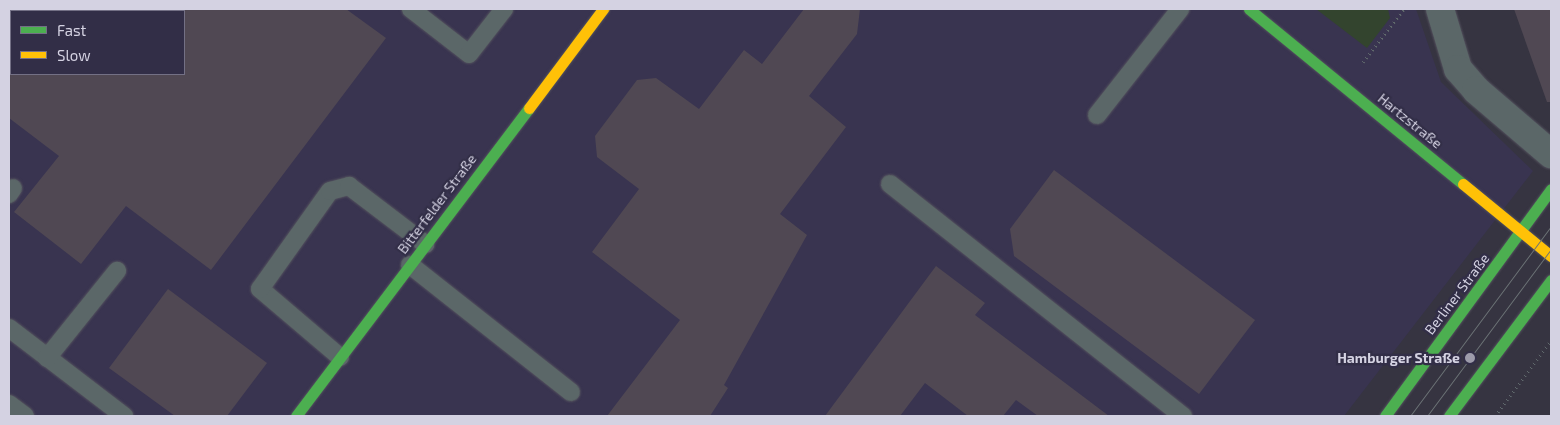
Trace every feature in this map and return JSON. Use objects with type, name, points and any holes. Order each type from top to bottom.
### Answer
[{"type":"street","name":"Bitterfelder Straße","points":[[296,416],[603,9]]},
{"type":"street","name":"Hartzstraße","points":[[1249,9],[1551,256]]},
{"type":"street","points":[[1440,9],[1458,69],[1476,90],[1551,154]]},
{"type":"street","name":"Berliner Straße","points":[[1385,416],[1521,232],[1551,188]]},
{"type":"street","points":[[1450,416],[1551,280]]},
{"type":"lane","points":[[412,9],[469,54],[504,9]]},
{"type":"lane","points":[[1097,115],[1180,9]]},
{"type":"lane","points":[[890,184],[1183,416]]},
{"type":"lane","points":[[340,357],[260,289],[330,191],[349,186],[425,244]]},
{"type":"lane","points":[[410,265],[571,392]]},
{"type":"lane","points":[[47,358],[117,271]]},
{"type":"lane","points":[[9,328],[124,416]]},
{"type":"lane","points":[[9,404],[25,416]]},
{"type":"path","points":[[1344,86],[1404,9]]},
{"type":"path","points":[[1494,416],[1551,340]]},
{"type":"shaded area","points":[[9,9],[1416,9],[1441,82],[1533,171],[1344,416],[9,416]]},
{"type":"green space","points":[[1316,9],[1388,9],[1390,18],[1367,48]]},
{"type":"building","points":[[346,9],[386,38],[211,270],[126,206],[81,264],[14,212],[59,156],[9,118],[9,74],[185,75],[184,10]]},
{"type":"building","points":[[804,9],[860,9],[857,34],[809,96],[846,127],[780,214],[807,235],[724,385],[728,388],[710,416],[607,416],[680,320],[592,252],[639,189],[597,157],[595,136],[637,80],[656,78],[699,109],[744,50],[762,64]]},
{"type":"building","points":[[1514,9],[1551,9],[1551,102],[1547,102]]},
{"type":"building","points":[[1054,170],[1255,320],[1199,394],[1014,256],[1010,229]]},
{"type":"building","points":[[936,266],[985,303],[975,315],[1109,416],[1038,416],[1016,400],[1003,416],[968,416],[925,383],[900,416],[825,416]]},
{"type":"building","points":[[168,289],[267,363],[227,416],[175,416],[109,368]]},
{"type":"tram line","points":[[1410,416],[1551,226]]},
{"type":"tram line","points":[[1427,416],[1551,249]]},
{"type":"traffic: fast","points":[[1249,9],[1463,184]]},
{"type":"traffic: fast","points":[[296,416],[529,108]]},
{"type":"traffic: fast","points":[[1385,416],[1551,189]]},
{"type":"traffic: fast","points":[[1449,416],[1551,280]]},
{"type":"traffic: slow","points":[[529,108],[603,9]]},
{"type":"traffic: slow","points":[[1463,184],[1551,256]]},
{"type":"place","name":"Hamburger Straße","points":[[1470,358]]}]
